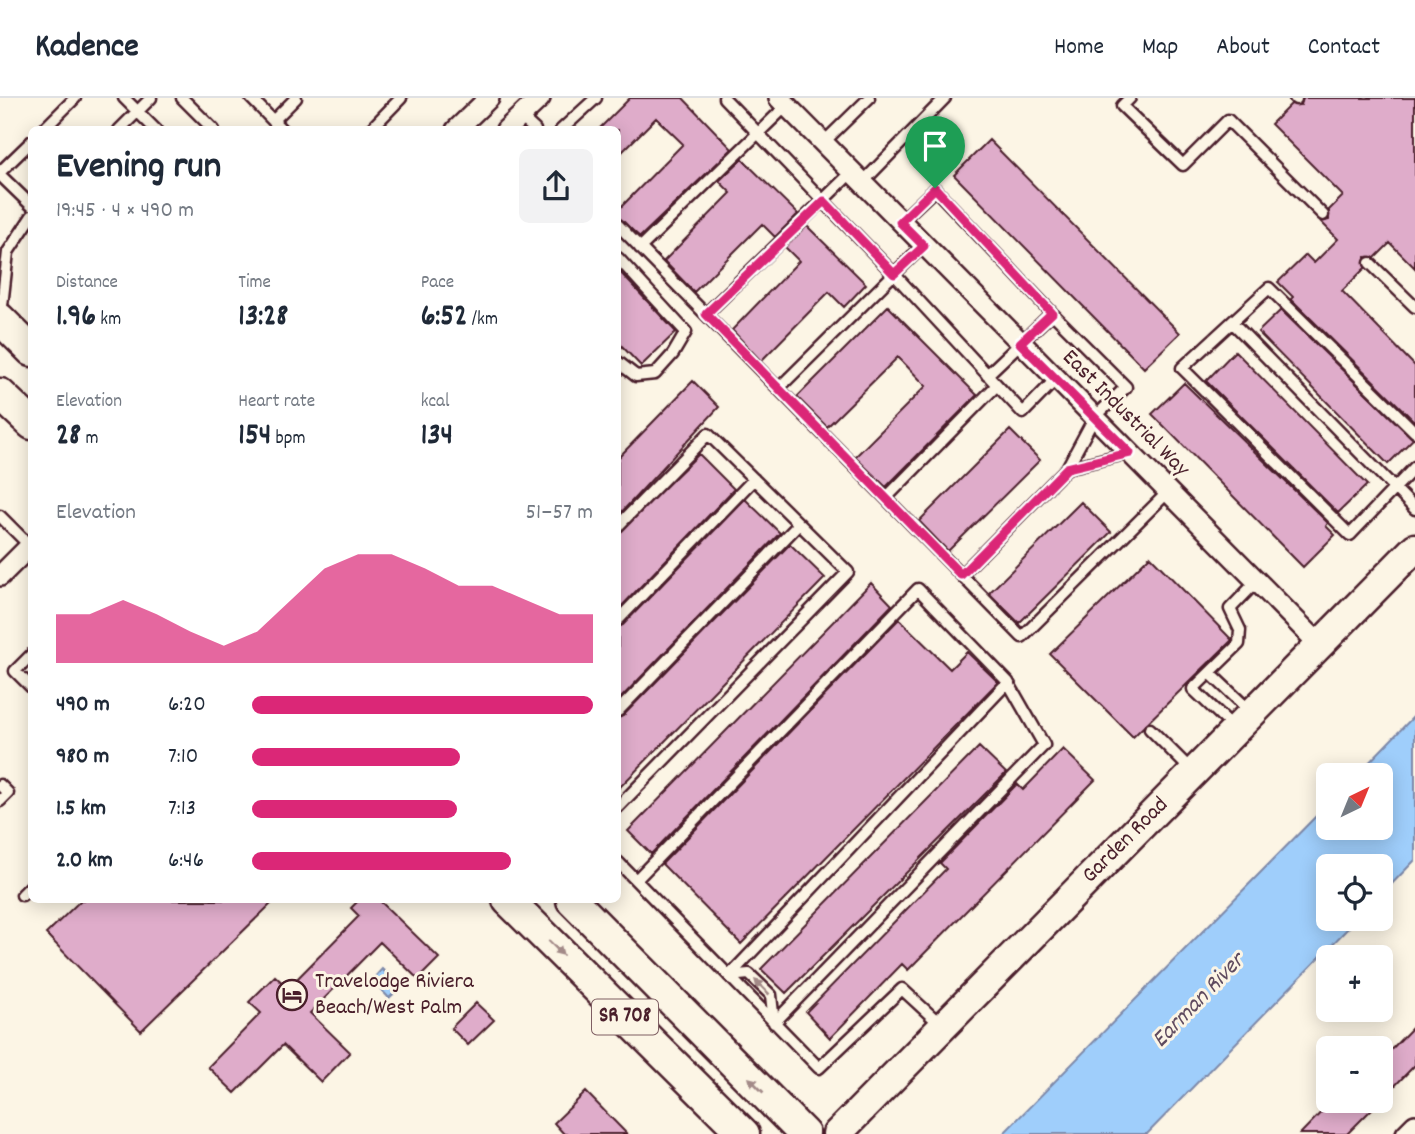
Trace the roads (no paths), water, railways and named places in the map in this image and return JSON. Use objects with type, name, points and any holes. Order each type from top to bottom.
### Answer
[{"type":"main road","points":[[0,319],[28,347]]},
{"type":"main road","points":[[0,394],[28,420]]},
{"type":"main road","name":"SR 708","points":[[511,903],[744,1134]]},
{"type":"main road","name":"SR 708","points":[[575,903],[804,1134]]},
{"type":"street","points":[[460,126],[489,98]]},
{"type":"street","points":[[513,123],[540,98]]},
{"type":"street","name":"East Industrial Way","points":[[783,102],[1320,645]]},
{"type":"street","name":"Garden Road","points":[[837,1134],[1415,548]]},
{"type":"street","points":[[0,576],[28,549]]},
{"type":"street","points":[[1406,1134],[1415,1125]]},
{"type":"lane","points":[[47,126],[75,98]]},
{"type":"lane","points":[[124,98],[152,126]]},
{"type":"lane","points":[[123,126],[151,98]]},
{"type":"lane","points":[[182,98],[210,126]]},
{"type":"lane","points":[[251,98],[278,126]]},
{"type":"lane","points":[[273,121],[296,98]]},
{"type":"lane","points":[[374,126],[401,98]]},
{"type":"lane","points":[[565,126],[596,98]]},
{"type":"lane","points":[[724,98],[894,274],[1023,413],[1056,379]]},
{"type":"lane","points":[[823,143],[869,98]]},
{"type":"lane","points":[[706,314],[824,201],[857,178],[945,98]]},
{"type":"lane","points":[[1130,98],[1122,106],[1183,165],[1228,120],[1323,215]]},
{"type":"lane","points":[[640,248],[758,134],[783,102]]},
{"type":"lane","points":[[28,145],[0,173],[28,202]]},
{"type":"lane","points":[[900,222],[935,188],[1052,313],[1126,387],[1094,418],[1067,468],[961,575]]},
{"type":"lane","points":[[0,319],[9,252],[28,221]]},
{"type":"lane","points":[[621,228],[1022,637],[1168,492]]},
{"type":"lane","points":[[779,388],[924,246]]},
{"type":"lane","points":[[621,261],[686,332],[673,354],[655,374],[636,376],[621,364]]},
{"type":"lane","points":[[1370,262],[1415,307]]},
{"type":"lane","points":[[1415,432],[1269,288],[1182,368],[1350,535],[1415,467]]},
{"type":"lane","points":[[987,375],[1052,313]]},
{"type":"lane","points":[[1233,323],[1415,509]]},
{"type":"lane","points":[[886,498],[997,385]]},
{"type":"lane","points":[[621,523],[708,434],[848,572],[621,804]]},
{"type":"lane","points":[[1067,468],[1130,453]]},
{"type":"lane","points":[[621,617],[754,479]]},
{"type":"lane","points":[[0,516],[28,543]]},
{"type":"lane","points":[[621,708],[799,524]]},
{"type":"lane","points":[[1244,722],[1194,690],[1239,644],[1241,630],[1230,609],[1257,581]]},
{"type":"lane","points":[[636,880],[918,589],[1008,682],[1044,745],[774,1023]]},
{"type":"lane","points":[[28,658],[15,671],[28,684]]},
{"type":"lane","points":[[1210,673],[1244,722]]},
{"type":"lane","points":[[729,976],[1008,682]]},
{"type":"lane","points":[[1150,729],[1194,772]]},
{"type":"lane","points":[[0,785],[8,793],[0,801]]},
{"type":"lane","points":[[621,865],[819,1068],[902,989],[943,1027]]},
{"type":"lane","points":[[22,895],[28,889]]},
{"type":"lane","points":[[729,976],[749,974],[771,995],[774,1023]]},
{"type":"water","name":"Earman River","points":[[1415,715],[1415,860],[1393,883],[1393,854],[1316,854],[1316,931],[1345,931],[1332,945],[1316,945],[1316,961],[1147,1134],[1003,1134],[1316,816],[1316,840],[1393,840],[1393,763],[1369,763]]},
{"type":"water","points":[[382,969],[400,988],[389,998],[372,980]]},
{"type":"place","name":"Travelodge Riviera Beach/West Palm","points":[[292,995]]}]
